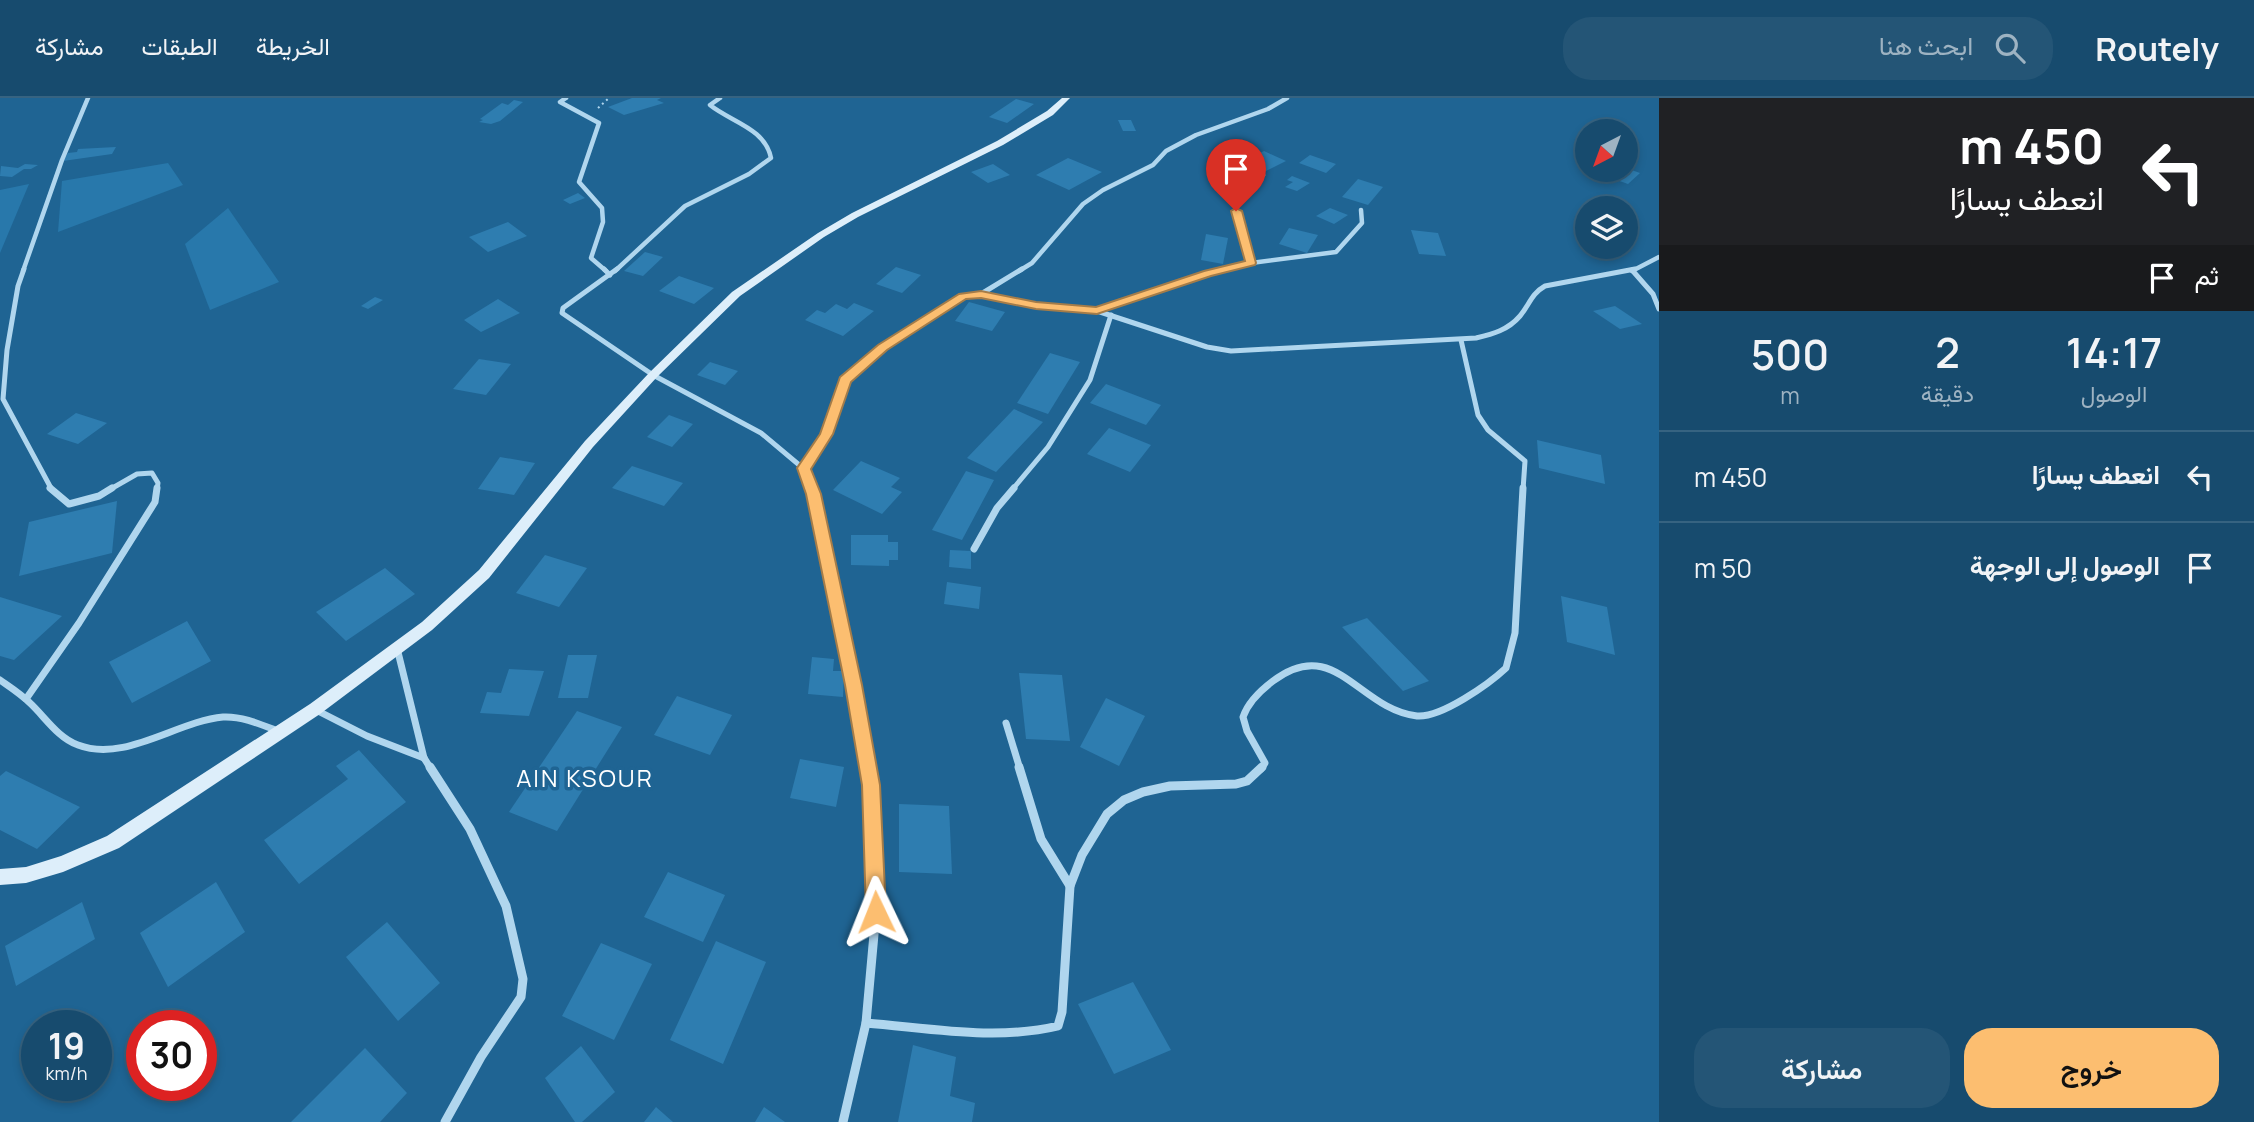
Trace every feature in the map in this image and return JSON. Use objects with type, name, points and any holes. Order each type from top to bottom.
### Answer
[{"type":"main road","points":[[0,877],[26,874],[63,864],[113,842],[315,709],[427,626],[484,574],[589,444],[653,375],[736,294],[821,235],[855,215],[1000,144],[1050,113],[1066,98]]},
{"type":"street","points":[[26,699],[79,623],[155,502],[158,483],[152,473],[137,474],[99,496],[69,504],[50,488],[3,399],[18,286],[62,160],[88,98]]},
{"type":"street","points":[[566,98],[560,102],[567,108],[599,123],[598,133],[579,182],[585,194],[598,202],[602,210],[603,216],[592,258],[610,275]]},
{"type":"street","points":[[720,98],[710,105],[723,116],[762,137],[770,147],[771,158],[749,174],[685,206],[610,275],[570,303],[562,313],[653,375],[761,433],[804,468],[815,502],[854,685],[871,785],[876,912],[866,1023],[843,1122]]},
{"type":"street","points":[[981,295],[1032,262],[1083,204],[1102,190],[1153,165],[1166,151],[1196,135],[1268,109],[1287,98]]},
{"type":"street","points":[[1251,263],[1239,228],[1235,197],[1263,175]]},
{"type":"street","points":[[1097,311],[1208,273],[1251,263],[1336,252],[1362,223],[1361,210]]},
{"type":"street","points":[[804,468],[827,434],[845,380],[863,362],[963,296],[981,295],[1036,306],[1097,311],[1207,347],[1231,351],[1461,340],[1498,333],[1512,324],[1522,314],[1533,293],[1545,286],[1632,270],[1659,257]]},
{"type":"street","points":[[1632,270],[1653,294],[1659,309]]},
{"type":"street","points":[[974,549],[998,508],[1048,447],[1090,380],[1111,315]]},
{"type":"street","points":[[866,1023],[998,1031],[1046,1031],[1058,1026],[1062,1012],[1070,887],[1075,866],[1103,820],[1117,803],[1168,786],[1229,786],[1248,781],[1259,774],[1265,763],[1243,725],[1242,715],[1248,704],[1282,670],[1297,664],[1324,665],[1350,680],[1382,705],[1398,712],[1422,716],[1481,690],[1508,666],[1515,627],[1525,461],[1518,452],[1484,426],[1469,388],[1467,360],[1461,340]]},
{"type":"street","points":[[397,648],[424,758],[470,829],[506,906],[523,979],[521,997],[481,1057],[445,1122]]},
{"type":"street","points":[[0,680],[26,699],[61,734],[78,745],[91,748],[120,746],[206,719],[227,717],[246,719],[281,732]]},
{"type":"street","points":[[315,709],[367,736],[424,758]]},
{"type":"street","points":[[1006,723],[1041,839],[1070,887]]},
{"type":"shaded area","points":[[168,163],[183,185],[58,232],[62,181]]},
{"type":"shaded area","points":[[29,184],[0,253],[0,190]]},
{"type":"shaded area","points":[[228,208],[279,282],[210,310],[185,244]]},
{"type":"building","points":[[632,98],[661,98],[657,100],[664,103],[624,115],[608,107]]},
{"type":"building","points":[[1016,99],[1034,104],[1007,123],[989,117]]},
{"type":"building","points":[[514,100],[523,102],[500,121],[491,124],[479,122],[502,103],[508,105]]},
{"type":"building","points":[[1118,120],[1131,120],[1136,131],[1123,131]]},
{"type":"building","points":[[116,147],[112,154],[63,161],[68,153],[77,152],[78,149]]},
{"type":"building","points":[[1264,151],[1286,161],[1266,171],[1244,161]]},
{"type":"building","points":[[1310,155],[1336,164],[1326,173],[1299,163]]},
{"type":"building","points":[[1068,158],[1102,172],[1069,190],[1036,175]]},
{"type":"building","points":[[25,164],[38,165],[24,169],[12,177],[0,176],[1,166],[18,168]]},
{"type":"building","points":[[993,164],[1010,175],[988,183],[971,172]]},
{"type":"building","points":[[1292,176],[1310,183],[1297,191],[1285,187],[1293,182],[1287,180]]},
{"type":"building","points":[[1358,179],[1383,187],[1368,205],[1342,197]]},
{"type":"building","points":[[578,193],[585,198],[570,204],[563,200]]},
{"type":"building","points":[[1330,208],[1348,215],[1334,224],[1316,216]]},
{"type":"building","points":[[508,222],[527,236],[488,252],[469,237]]},
{"type":"building","points":[[1289,228],[1318,235],[1307,253],[1279,244]]},
{"type":"building","points":[[1411,230],[1438,233],[1446,256],[1419,254]]},
{"type":"building","points":[[1206,234],[1228,238],[1223,264],[1201,260]]},
{"type":"building","points":[[645,252],[663,257],[643,276],[624,271]]},
{"type":"building","points":[[896,267],[921,275],[902,293],[876,284]]},
{"type":"building","points":[[679,276],[714,288],[694,304],[659,291]]},
{"type":"building","points":[[375,297],[383,300],[368,309],[361,306]]},
{"type":"building","points":[[498,299],[520,313],[481,332],[464,320]]},
{"type":"building","points":[[969,302],[1005,312],[992,331],[955,321]]},
{"type":"building","points":[[854,303],[874,311],[843,336],[805,320],[817,310],[825,313],[836,304],[847,309]]},
{"type":"building","points":[[1615,306],[1642,324],[1620,329],[1593,311]]},
{"type":"building","points":[[1050,353],[1080,362],[1048,414],[1017,403]]},
{"type":"building","points":[[479,359],[511,364],[486,395],[453,389]]},
{"type":"building","points":[[710,362],[738,371],[725,385],[697,375]]},
{"type":"building","points":[[1106,384],[1161,405],[1146,425],[1090,403]]},
{"type":"building","points":[[1014,409],[1043,422],[996,472],[967,458]]},
{"type":"building","points":[[76,413],[107,423],[78,444],[47,434]]},
{"type":"building","points":[[669,415],[693,424],[672,447],[647,437]]},
{"type":"building","points":[[1109,428],[1151,445],[1130,472],[1087,454]]},
{"type":"building","points":[[1537,440],[1601,455],[1605,484],[1539,468]]},
{"type":"building","points":[[500,457],[535,463],[514,495],[478,489]]},
{"type":"building","points":[[861,461],[900,478],[891,487],[902,492],[882,514],[833,490]]},
{"type":"building","points":[[632,466],[683,483],[664,506],[612,488]]},
{"type":"building","points":[[966,471],[994,480],[962,540],[932,530]]},
{"type":"building","points":[[117,501],[112,553],[19,576],[29,522]]},
{"type":"building","points":[[851,535],[888,535],[888,542],[898,542],[898,560],[889,560],[889,566],[851,565]]},
{"type":"building","points":[[950,550],[971,551],[971,569],[949,567]]},
{"type":"building","points":[[545,555],[587,568],[559,607],[516,593]]},
{"type":"building","points":[[385,568],[415,594],[346,641],[316,612]]},
{"type":"building","points":[[947,582],[981,587],[979,609],[944,604]]},
{"type":"building","points":[[1561,596],[1607,607],[1615,655],[1567,642]]},
{"type":"building","points":[[0,597],[62,616],[14,660],[0,656]]},
{"type":"building","points":[[1367,618],[1429,681],[1403,691],[1342,627]]},
{"type":"building","points":[[187,621],[211,661],[132,703],[109,662]]},
{"type":"building","points":[[568,655],[597,655],[588,698],[558,698]]},
{"type":"building","points":[[812,657],[834,659],[833,671],[844,671],[843,697],[808,694]]},
{"type":"building","points":[[509,669],[544,671],[529,716],[480,713],[487,692],[501,693]]},
{"type":"building","points":[[1019,673],[1062,675],[1070,741],[1026,739]]},
{"type":"building","points":[[677,696],[732,715],[710,755],[654,735]]},
{"type":"building","points":[[1106,698],[1145,716],[1119,766],[1080,747]]},
{"type":"building","points":[[577,711],[622,727],[557,831],[509,812]]},
{"type":"building","points":[[359,750],[406,802],[299,884],[264,840],[348,779],[336,766]]},
{"type":"building","points":[[800,759],[844,767],[836,807],[790,798]]},
{"type":"building","points":[[6,771],[80,807],[37,849],[0,830],[0,776]]},
{"type":"building","points":[[899,804],[949,806],[952,874],[899,872]]},
{"type":"building","points":[[668,872],[725,895],[703,942],[644,917]]},
{"type":"building","points":[[216,882],[245,932],[168,987],[140,933]]},
{"type":"building","points":[[82,902],[95,939],[16,986],[5,946]]},
{"type":"building","points":[[387,922],[440,983],[398,1021],[346,957]]},
{"type":"building","points":[[716,941],[766,962],[723,1064],[670,1040]]},
{"type":"building","points":[[601,943],[652,964],[614,1040],[562,1016]]},
{"type":"building","points":[[1133,982],[1171,1050],[1114,1074],[1078,1004]]},
{"type":"building","points":[[913,1045],[956,1057],[950,1096],[975,1103],[972,1122],[898,1122]]},
{"type":"building","points":[[581,1046],[615,1092],[582,1122],[575,1122],[545,1078]]},
{"type":"building","points":[[365,1048],[407,1093],[380,1122],[291,1122]]},
{"type":"building","points":[[656,1107],[673,1122],[644,1122]]},
{"type":"building","points":[[764,1107],[785,1122],[755,1122]]},
{"type":"district","name":"AIN KSOUR","points":[[585,777]]},
{"type":"route","points":[[876,912],[871,785],[854,685],[814,494],[804,468],[827,434],[845,380],[863,362],[963,296],[981,295],[1036,306],[1097,311],[1208,273],[1251,263],[1236,211]]}]
